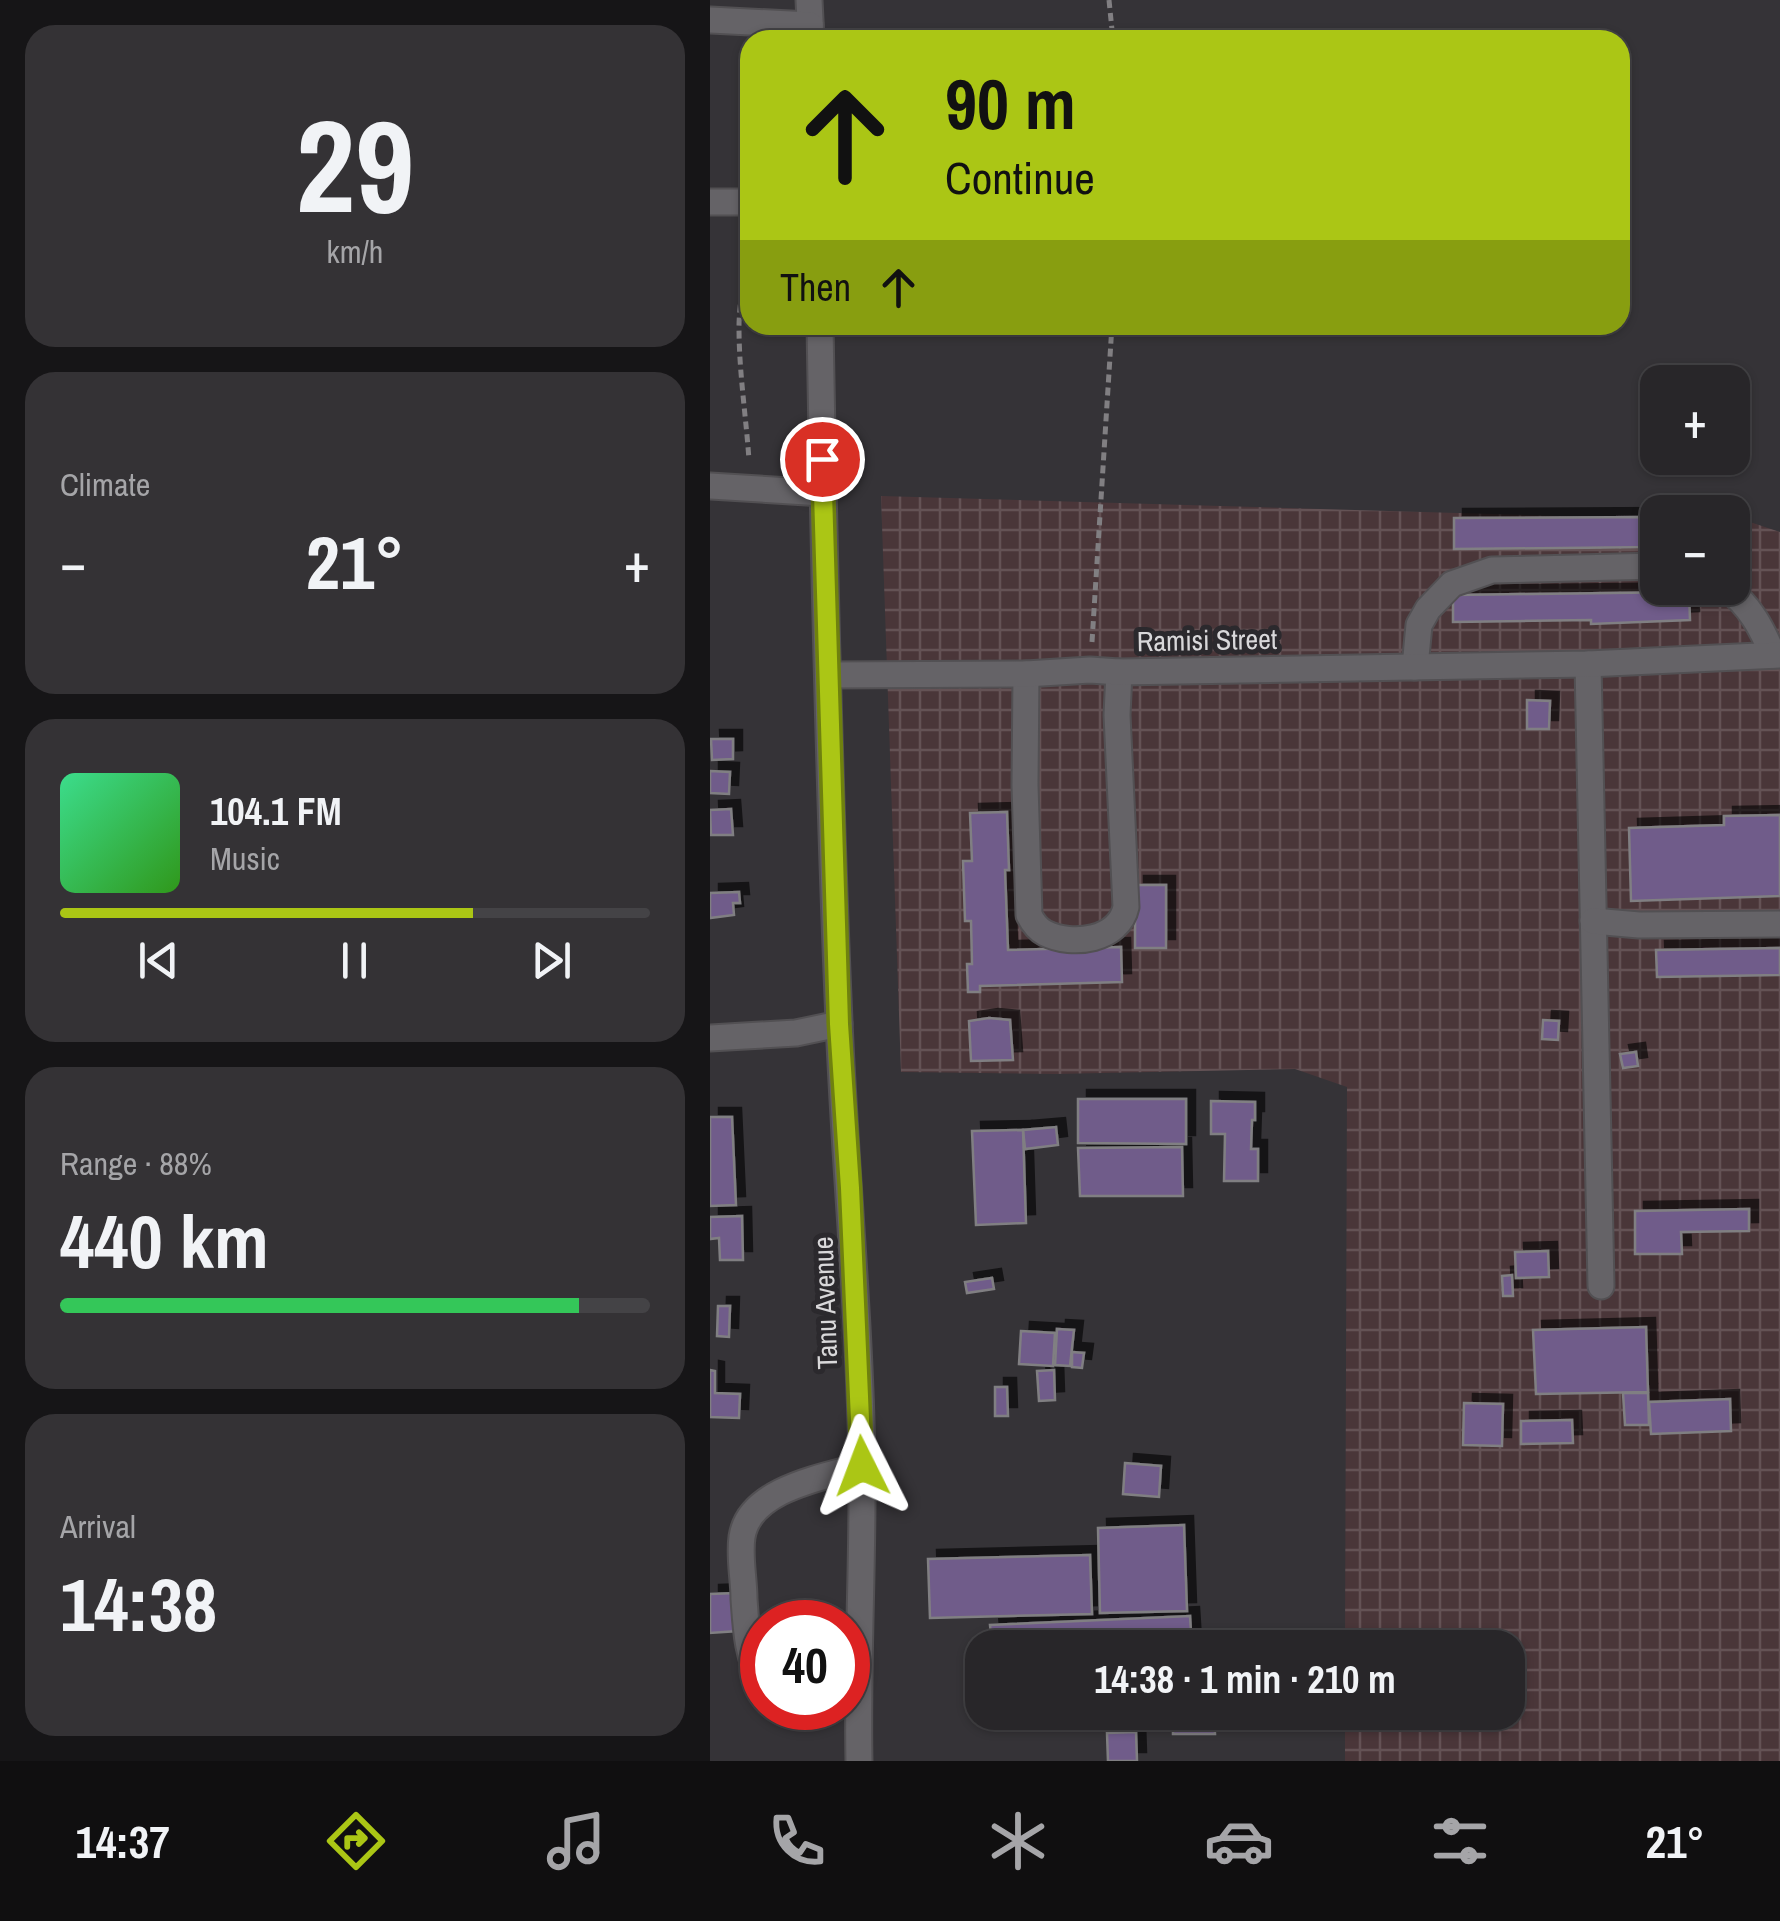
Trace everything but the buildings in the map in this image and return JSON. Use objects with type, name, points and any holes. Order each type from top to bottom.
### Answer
[{"type":"street","points":[[710,20],[810,22]]},
{"type":"street","name":"Tanu Avenue","points":[[820,335],[839,1024],[862,1466],[856,1600]]},
{"type":"street","points":[[710,486],[823,493]]},
{"type":"street","points":[[1414,667],[1419,625],[1452,584],[1492,570],[1640,566]]},
{"type":"street","points":[[1745,605],[1776,655]]},
{"type":"street","name":"Ramisi Street","points":[[828,675],[1588,664],[1776,655]]},
{"type":"street","points":[[1588,664],[1602,1286]]},
{"type":"street","points":[[1026,674],[1024,785],[1030,915],[1040,931],[1069,939],[1112,931],[1120,924],[1126,907],[1118,672]]},
{"type":"street","points":[[1593,920],[1639,925],[1780,924]]},
{"type":"street","points":[[710,1038],[796,1032],[839,1024]]},
{"type":"street","points":[[745,1600],[742,1536],[749,1517],[794,1486],[862,1466]]},
{"type":"street","name":"Tanu Avenue","points":[[855,1730],[860,1761]]},
{"type":"path","points":[[1110,0],[1112,30]]},
{"type":"path","points":[[740,305],[739,344],[750,488]]},
{"type":"path","points":[[1090,670],[1111,335]]},
{"type":"shaded area","points":[[881,496],[1640,518],[1640,605],[1750,605],[1750,522],[1780,532],[1780,1761],[1345,1761],[1345,1730],[1525,1730],[1525,1630],[1345,1630],[1347,1087],[1295,1069],[1055,1074],[901,1072]]},
{"type":"route","points":[[822,459],[839,1024],[862,1466]]}]
